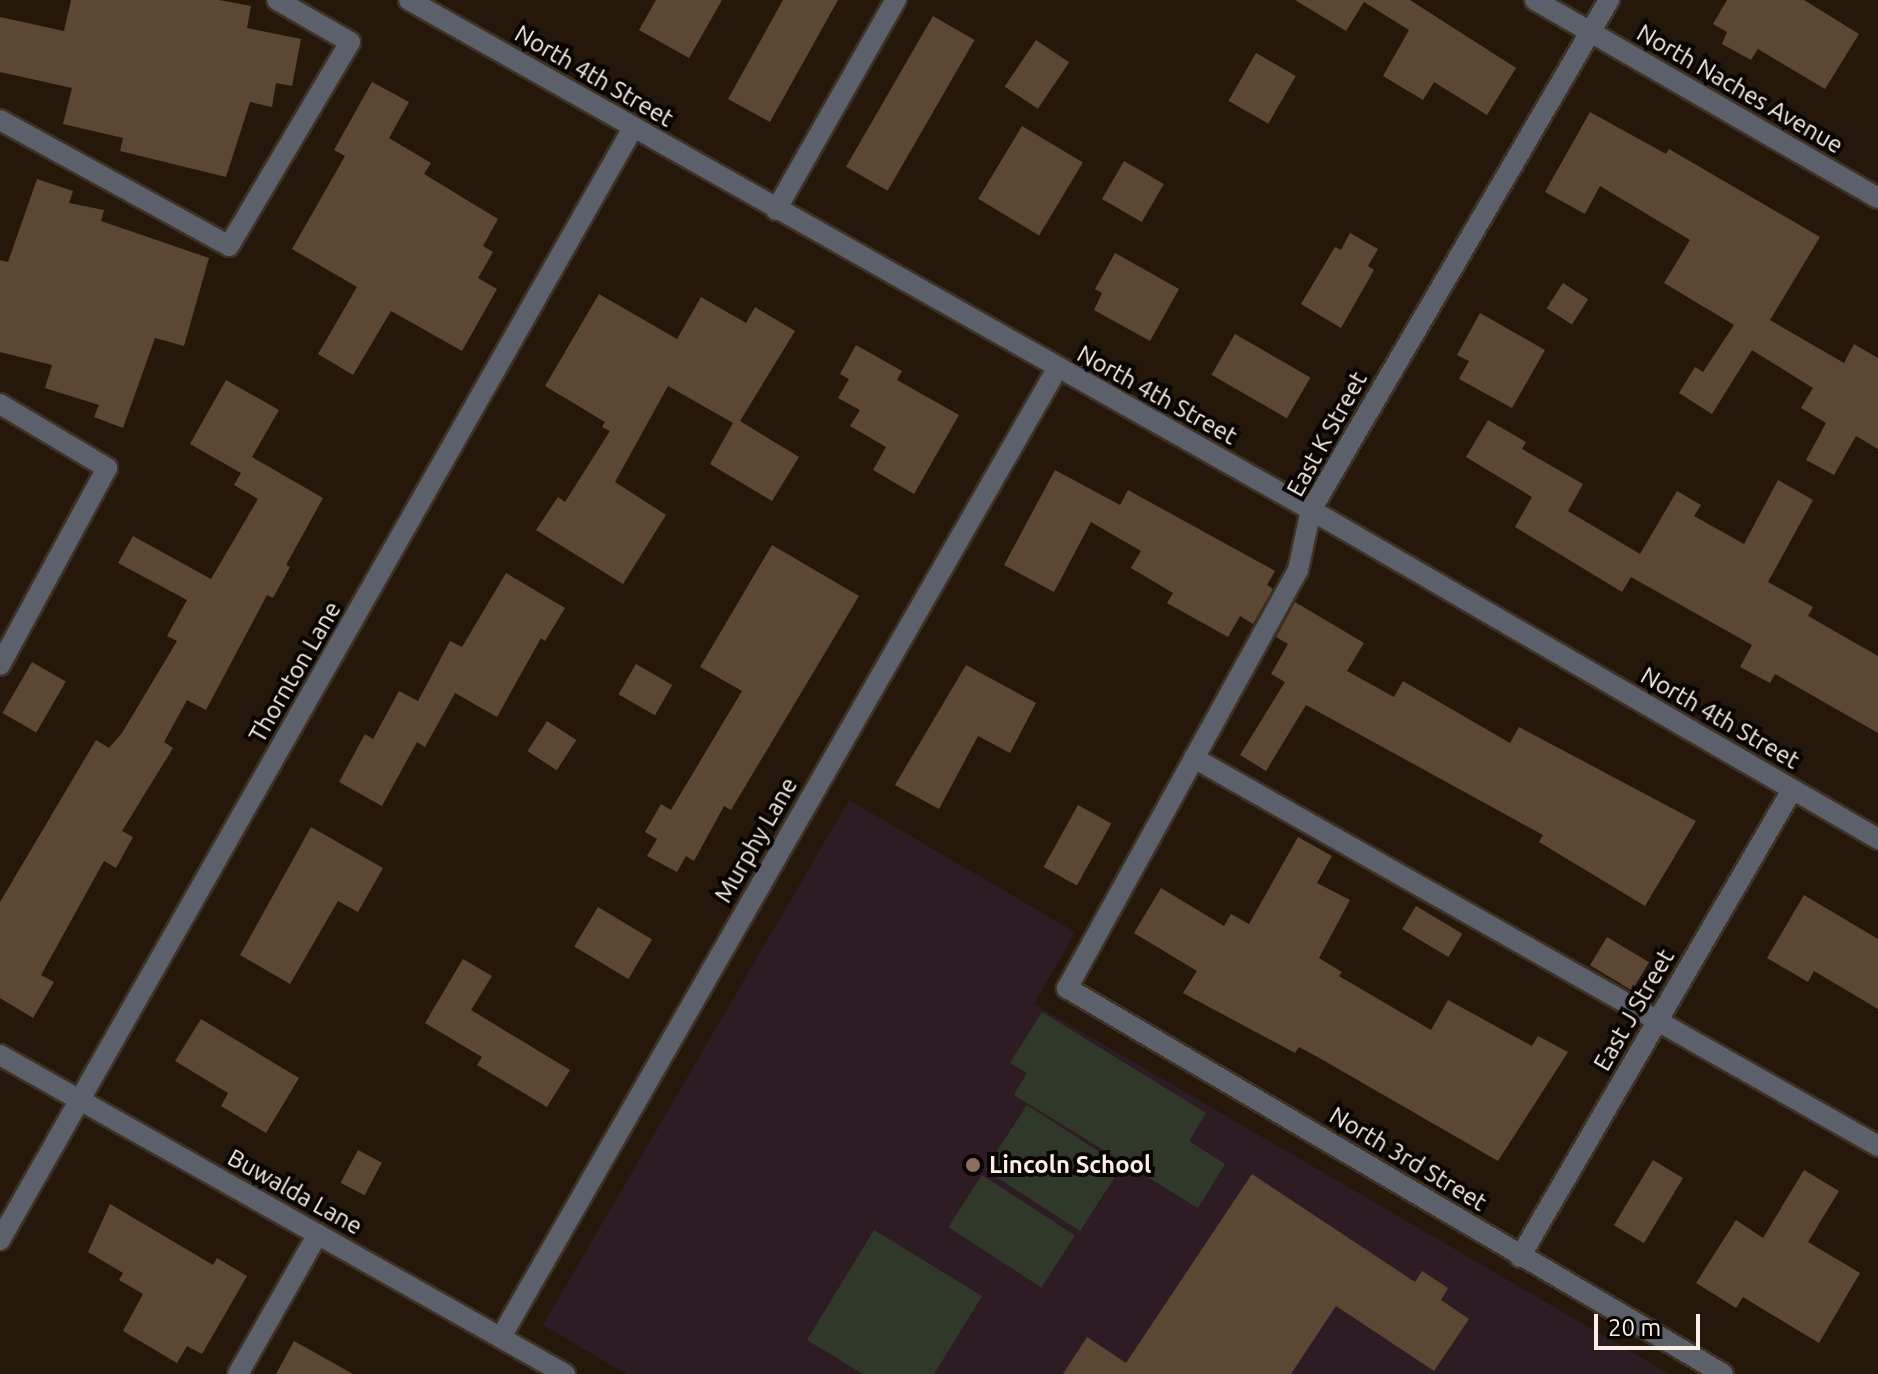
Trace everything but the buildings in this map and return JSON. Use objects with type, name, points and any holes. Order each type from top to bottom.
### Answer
[{"type":"street","points":[[0,120],[229,246],[350,42],[277,0]]},
{"type":"street","name":"North 4th Street","points":[[409,0],[1311,510],[1878,839]]},
{"type":"street","points":[[776,210],[896,0]]},
{"type":"street","name":"North Naches Avenue","points":[[1535,0],[1878,198]]},
{"type":"street","name":"East K Street","points":[[1067,988],[1298,570],[1311,510],[1609,0]]},
{"type":"street","name":"Thornton Lane","points":[[0,1240],[633,128]]},
{"type":"street","name":"Murphy Lane","points":[[501,1337],[1057,369]]},
{"type":"street","points":[[0,404],[107,468],[5,644],[0,665]]},
{"type":"street","points":[[1194,758],[1656,1024],[1878,1146]]},
{"type":"street","name":"East J Street","points":[[1520,1257],[1792,790]]},
{"type":"street","name":"North 3rd Street","points":[[1067,988],[1723,1374]]},
{"type":"street","name":"Buwalda Lane","points":[[0,1055],[565,1374]]},
{"type":"street","points":[[238,1374],[318,1234]]},
{"type":"shaded area","name":"Lincoln School","points":[[849,800],[1075,932],[1034,1004],[1669,1374],[626,1374],[543,1325]]},
{"type":"green space","points":[[1042,1012],[1206,1113],[1189,1141],[1225,1164],[1198,1208],[1014,1095],[1027,1073],[1010,1063]]},
{"type":"green space","points":[[1027,1105],[1122,1167],[1080,1231],[985,1170]]},
{"type":"green space","points":[[982,1175],[1075,1235],[1041,1287],[948,1227]]},
{"type":"green space","points":[[874,1230],[982,1296],[934,1374],[863,1374],[807,1340]]},
{"type":"place","name":"Lincoln School","points":[[973,1165]]}]
